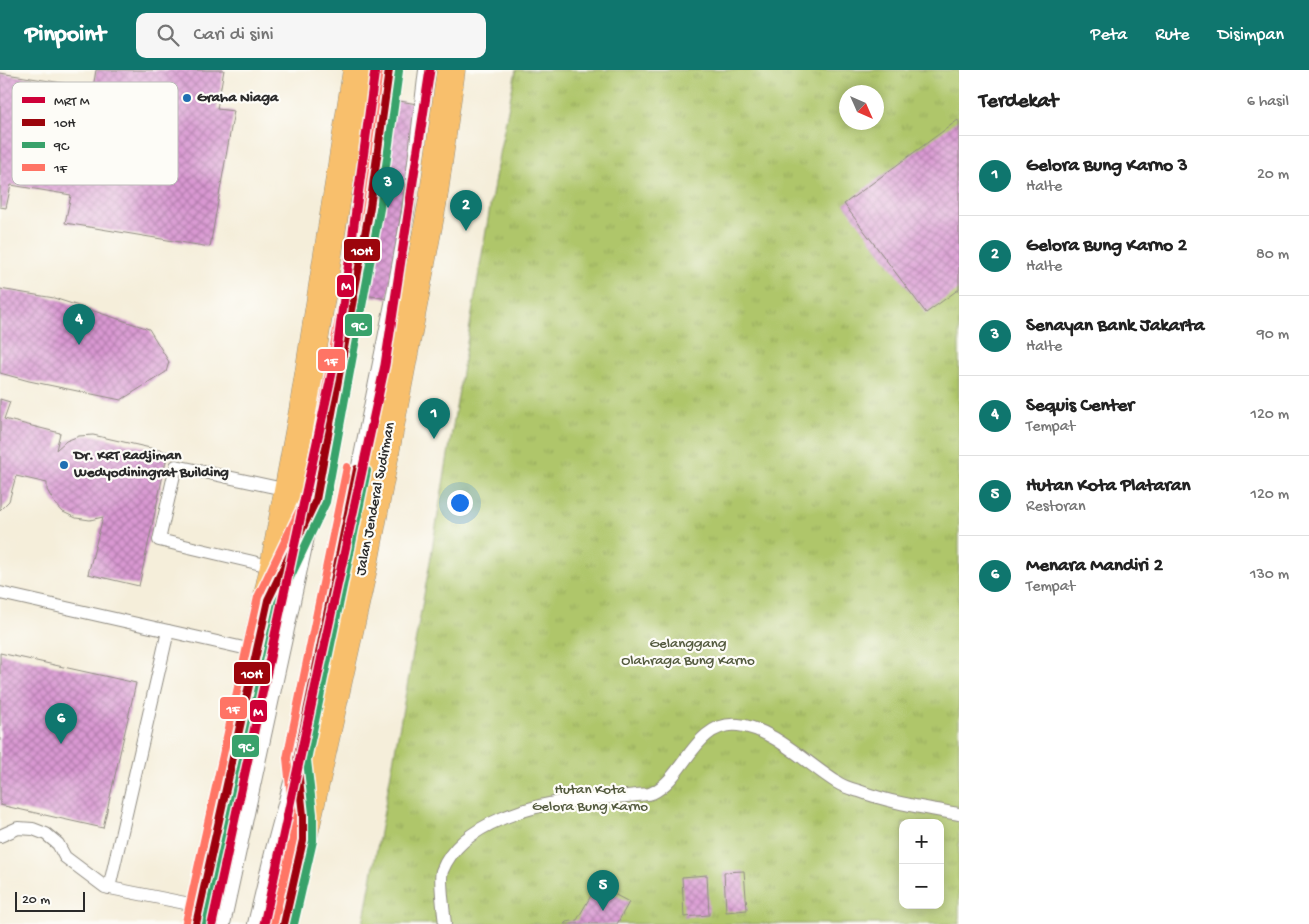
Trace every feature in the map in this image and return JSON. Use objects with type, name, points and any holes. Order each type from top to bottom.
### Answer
[{"type":"main road","points":[[198,915],[268,600],[304,402],[358,70]]},
{"type":"main road","name":"Jalan Jenderal Sudirman","points":[[284,924],[368,545],[433,200],[451,70]]},
{"type":"lane","points":[[224,924],[316,500],[370,207],[390,70]]},
{"type":"lane","points":[[303,840],[303,815],[297,760],[393,295],[408,212],[425,70]]},
{"type":"lane","points":[[274,567],[159,540],[176,466],[288,490]]},
{"type":"lane","points":[[268,600],[280,571],[316,500]]},
{"type":"lane","points":[[0,593],[257,651]]},
{"type":"lane","points":[[109,888],[168,631]]},
{"type":"lane","points":[[445,924],[441,873],[455,849],[483,828],[542,805],[652,793],[667,781],[707,734],[719,727],[735,724],[751,727],[766,733],[839,784],[873,796],[959,814]]},
{"type":"lane","points":[[254,924],[305,726]]},
{"type":"lane","points":[[0,836],[18,828],[33,829],[46,834],[58,844],[65,857],[105,887],[198,915]]},
{"type":"green space","name":"Gelanggang Olahraga Bung Karno","points":[[516,70],[959,70],[959,924],[363,924],[428,573],[499,154]]},
{"type":"building","points":[[96,70],[224,70],[217,109],[234,111],[210,247],[65,223],[71,195],[11,185],[6,208],[0,207],[0,73],[56,82],[12,82],[12,185],[178,185],[178,82],[94,82]]},
{"type":"building","points":[[394,100],[417,104],[388,299],[365,295]]},
{"type":"building","points":[[958,120],[959,289],[926,313],[844,204]]},
{"type":"building","points":[[0,289],[54,298],[149,329],[169,362],[166,372],[121,400],[0,373]]},
{"type":"building","points":[[0,399],[10,402],[4,419],[60,433],[56,450],[66,441],[79,436],[93,435],[168,452],[139,586],[88,574],[103,517],[90,520],[76,518],[63,512],[47,490],[47,483],[16,476],[9,501],[0,510]]},
{"type":"building","points":[[0,653],[136,683],[103,828],[0,805]]},
{"type":"building","points":[[744,871],[747,910],[726,912],[724,872]]},
{"type":"building","points":[[707,875],[709,915],[684,917],[682,877]]},
{"type":"building","points":[[605,881],[612,884],[612,893],[629,902],[617,924],[564,924],[577,920],[597,885]]},
{"type":"metro line","name":"M","points":[[212,924],[337,350],[375,70]]},
{"type":"metro line","name":"M","points":[[264,924],[385,365],[430,70]]},
{"type":"transit line","name":"1F","points":[[186,922],[258,597],[306,497],[360,205],[379,70]]},
{"type":"transit line","name":"10H","points":[[196,924],[268,600],[316,500],[370,207],[389,70]]},
{"type":"transit line","name":"9C","points":[[206,924],[278,603],[326,502],[380,209],[399,71]]},
{"type":"transit line","name":"1F","points":[[274,922],[293,839],[293,816],[287,758],[347,467]]},
{"type":"transit line","name":"10H","points":[[284,924],[303,840],[303,815],[297,760],[357,469]]},
{"type":"transit line","name":"9C","points":[[294,924],[313,841],[313,814],[307,760],[367,471]]},
{"type":"place","name":"Graha Niaga","points":[[187,98]]},
{"type":"place","name":"Senayan Bank Jakarta","points":[[388,208]]},
{"type":"place","name":"Gelora Bung Karno 2","points":[[466,231]]},
{"type":"place","name":"Sequis Center","points":[[79,345]]},
{"type":"place","name":"Gelora Bung Karno 3","points":[[434,439]]},
{"type":"place","name":"Dr. KRT Radjiman Wedyodiningrat Building","points":[[64,465]]},
{"type":"place","name":"Menara Mandiri 2","points":[[61,744]]},
{"type":"place","name":"Hutan Kota Plataran","points":[[603,911]]},
{"type":"park label","name":"Hutan Kota Gelora Bung Karno","points":[[590,798]]}]
